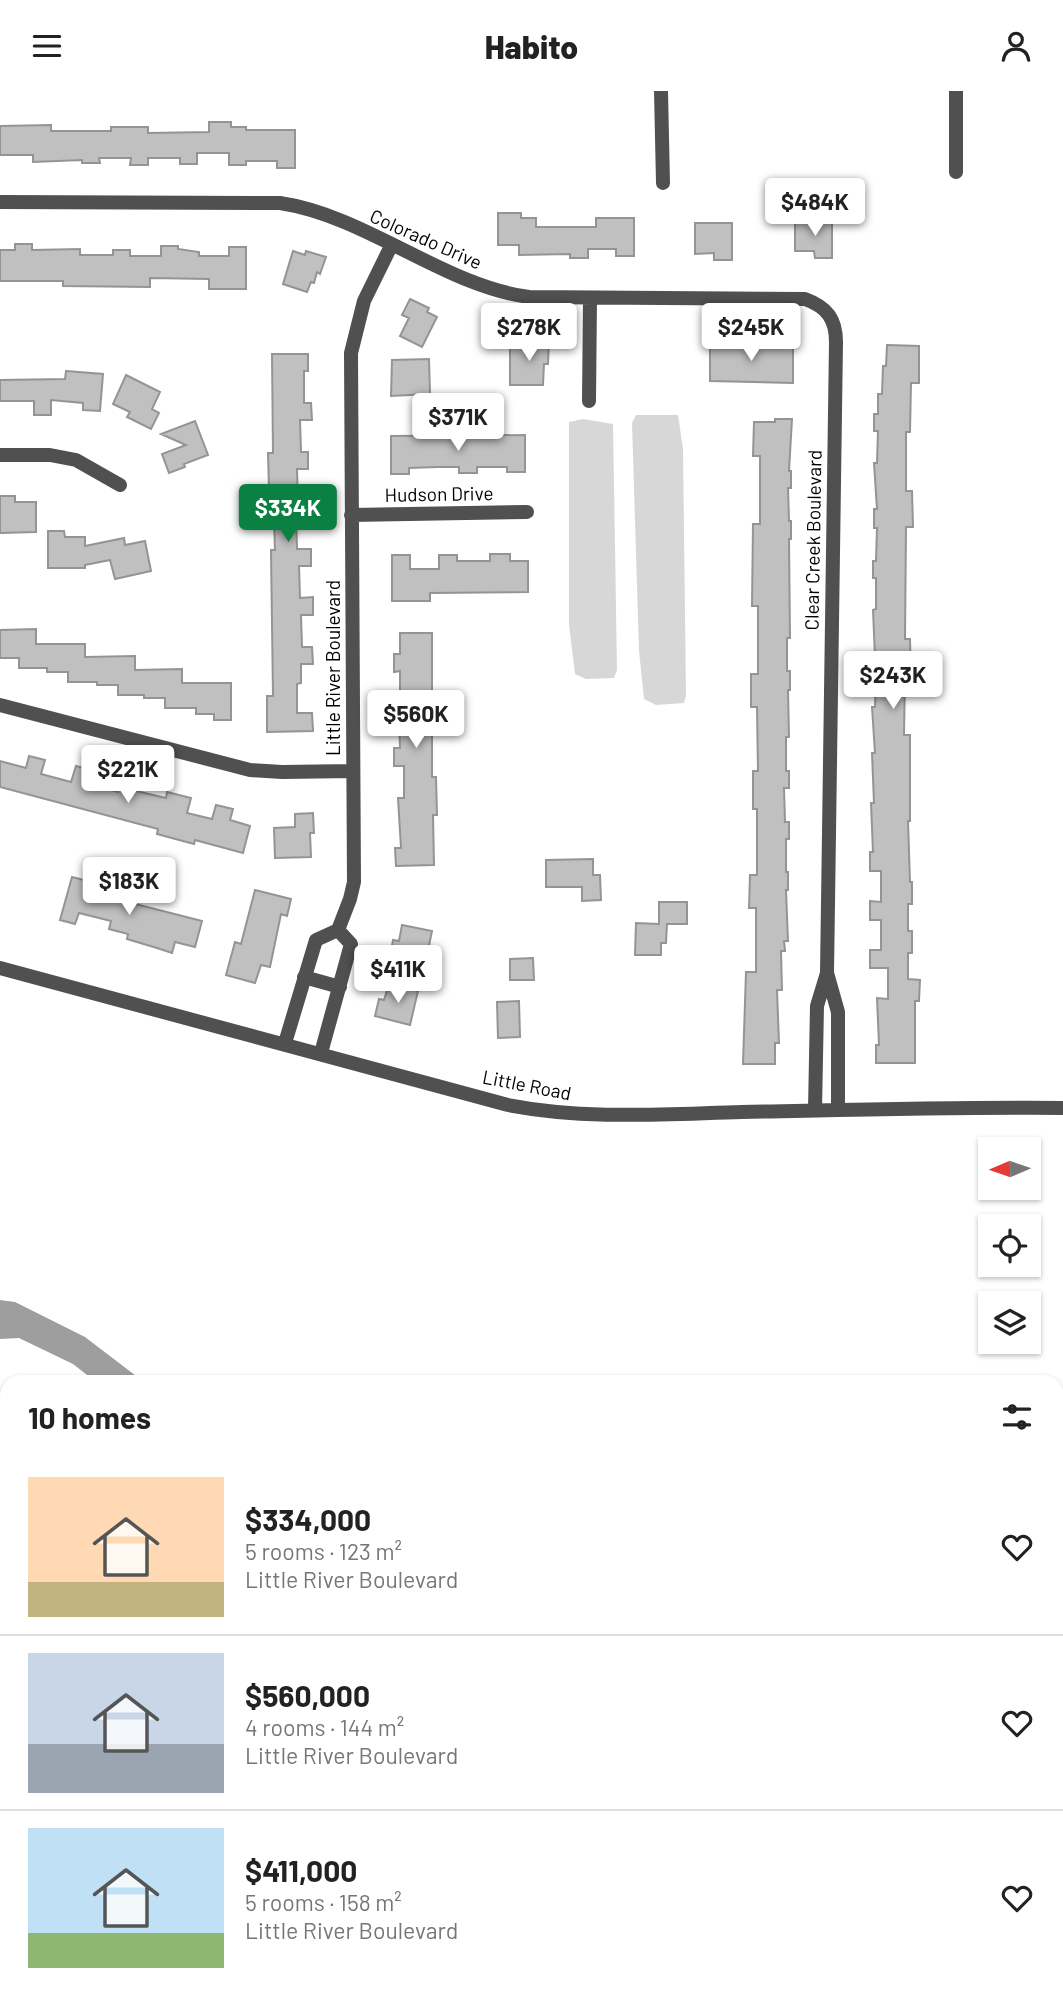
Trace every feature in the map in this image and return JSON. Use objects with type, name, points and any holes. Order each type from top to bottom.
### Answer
[{"type":"street","points":[[661,91],[663,183]]},
{"type":"street","points":[[956,91],[956,172]]},
{"type":"street","name":"Colorado Drive","points":[[0,202],[280,203],[313,210],[471,281],[512,295],[805,299],[824,307],[832,317]]},
{"type":"street","name":"Little River Boulevard","points":[[338,930],[354,882],[351,353],[364,301],[392,244]]},
{"type":"street","points":[[589,401],[590,298]]},
{"type":"street","name":"Clear Creek Boulevard","points":[[815,1110],[817,1006],[827,973],[836,342],[832,317]]},
{"type":"street","points":[[0,455],[50,455],[76,460],[120,485]]},
{"type":"street","name":"Hudson Drive","points":[[351,515],[527,512]]},
{"type":"street","points":[[0,705],[250,769],[282,772],[353,771]]},
{"type":"street","points":[[285,1043],[316,940],[338,930],[351,944],[321,1053]]},
{"type":"street","name":"Little Road","points":[[0,968],[508,1105],[560,1113],[618,1116],[815,1110],[1063,1108]]},
{"type":"street","name":"Clear Creek Boulevard","points":[[827,973],[837,1001],[838,1110]]},
{"type":"street","points":[[304,977],[340,987]]},
{"type":"street","points":[[817,1049],[838,1049]]},
{"type":"shaded area","points":[[636,415],[678,415],[683,449],[684,703],[656,705],[644,699],[639,651],[632,423]]},
{"type":"shaded area","points":[[583,419],[613,424],[617,670],[614,678],[586,679],[575,674],[569,625],[569,422]]},
{"type":"shaded area","points":[[0,1300],[15,1302],[85,1337],[135,1375],[87,1375],[73,1364],[19,1338],[0,1339]]},
{"type":"building","points":[[209,122],[231,122],[231,127],[246,127],[246,130],[295,130],[295,168],[277,168],[277,161],[246,161],[246,165],[229,165],[229,153],[197,153],[197,164],[180,164],[180,158],[148,158],[148,165],[130,165],[131,158],[99,158],[100,163],[82,163],[82,160],[33,162],[33,155],[0,155],[0,126],[51,125],[51,131],[111,131],[111,127],[148,127],[148,133],[209,132]]},
{"type":"building","points":[[498,213],[521,213],[521,218],[536,218],[536,227],[596,227],[596,218],[634,218],[634,256],[616,256],[616,249],[588,249],[588,258],[570,258],[570,254],[519,255],[519,245],[498,245]]},
{"type":"building","points":[[832,220],[832,258],[815,258],[814,251],[795,251],[795,221]]},
{"type":"building","points":[[695,223],[732,223],[732,260],[714,260],[714,253],[695,254]]},
{"type":"building","points":[[15,244],[32,244],[32,250],[80,249],[80,255],[113,255],[113,250],[130,250],[130,256],[161,256],[161,246],[178,246],[178,249],[199,252],[199,256],[229,256],[229,247],[246,247],[246,289],[209,289],[209,279],[150,278],[150,287],[63,286],[63,281],[0,281],[0,250],[15,250]]},
{"type":"building","points":[[293,251],[305,255],[306,251],[326,257],[320,274],[317,272],[314,283],[311,282],[307,292],[283,284]]},
{"type":"building","points":[[410,299],[429,308],[427,312],[437,317],[422,347],[400,336],[409,318],[402,315]]},
{"type":"building","points":[[530,339],[549,339],[548,364],[544,364],[543,385],[510,385],[510,347],[530,347]]},
{"type":"building","points":[[710,342],[729,342],[729,345],[776,344],[776,348],[793,348],[793,383],[710,381]]},
{"type":"building","points":[[887,345],[919,346],[919,383],[911,383],[910,432],[906,432],[906,491],[912,491],[913,527],[906,527],[905,639],[910,639],[911,675],[905,675],[904,735],[910,735],[908,821],[912,904],[908,904],[908,931],[912,931],[912,953],[908,953],[908,979],[920,980],[919,1001],[915,1001],[915,1063],[876,1063],[876,1045],[879,1045],[877,998],[888,999],[888,968],[870,968],[870,950],[881,950],[881,920],[870,920],[870,901],[881,902],[881,871],[870,871],[870,852],[873,852],[871,803],[874,803],[872,753],[875,753],[872,707],[875,707],[876,675],[872,675],[871,657],[875,657],[873,610],[876,609],[876,578],[873,578],[873,561],[876,561],[877,528],[874,528],[874,509],[877,509],[874,463],[877,463],[878,431],[874,431],[874,414],[878,414],[878,394],[882,394]]},
{"type":"building","points":[[272,354],[308,354],[308,371],[304,371],[304,403],[311,403],[312,420],[300,420],[301,452],[308,452],[308,469],[297,469],[298,502],[310,502],[310,518],[296,519],[297,549],[311,549],[311,566],[299,566],[300,598],[313,597],[313,615],[301,615],[302,647],[312,647],[313,664],[301,664],[301,683],[297,684],[297,713],[312,713],[313,731],[267,732],[267,696],[273,696],[271,550],[275,550],[273,489],[269,489],[268,453],[273,453]]},
{"type":"building","points":[[429,359],[430,394],[391,396],[392,360]]},
{"type":"building","points":[[66,371],[103,374],[100,411],[83,410],[83,403],[51,400],[51,415],[34,415],[34,401],[0,401],[0,380],[65,379]]},
{"type":"building","points":[[126,375],[160,392],[152,409],[159,413],[151,429],[127,417],[130,412],[113,404]]},
{"type":"building","points":[[775,419],[792,419],[789,471],[791,488],[788,488],[791,539],[787,671],[790,671],[790,690],[786,771],[789,771],[789,788],[784,788],[785,822],[789,822],[789,839],[786,839],[788,941],[784,941],[785,951],[781,951],[782,990],[777,990],[779,1043],[775,1043],[775,1064],[743,1064],[746,972],[756,972],[756,908],[749,908],[750,875],[757,875],[757,809],[753,809],[753,771],[758,771],[757,707],[751,707],[751,674],[758,674],[758,606],[752,606],[753,524],[760,524],[760,456],[753,456],[754,422],[775,422]]},
{"type":"building","points":[[195,421],[208,455],[169,473],[162,454],[186,445],[161,434]]},
{"type":"building","points":[[525,435],[525,472],[507,472],[507,467],[477,467],[477,473],[459,473],[459,467],[437,467],[409,468],[409,474],[391,474],[391,436]]},
{"type":"building","points":[[0,496],[15,496],[15,502],[36,502],[36,532],[0,533]]},
{"type":"building","points":[[48,531],[64,531],[65,537],[85,537],[85,546],[124,538],[125,545],[145,541],[151,571],[115,579],[110,560],[85,565],[85,568],[48,568]]},
{"type":"building","points":[[490,554],[510,554],[510,561],[528,561],[528,592],[430,593],[430,601],[392,601],[392,555],[410,555],[410,569],[439,569],[439,555],[457,555],[457,561],[490,561]]},
{"type":"building","points":[[36,629],[36,644],[85,644],[85,657],[135,656],[135,670],[182,669],[182,683],[231,683],[231,720],[214,720],[214,714],[196,714],[196,708],[165,708],[165,698],[118,695],[118,685],[68,682],[68,672],[47,672],[47,668],[19,668],[19,658],[0,658],[0,630]]},
{"type":"building","points":[[400,633],[432,633],[432,777],[436,777],[437,815],[433,815],[434,865],[396,866],[395,848],[401,848],[398,798],[404,798],[404,766],[394,766],[394,748],[400,748],[399,718],[394,718],[394,701],[400,701],[400,671],[394,672],[394,654],[400,654]]},
{"type":"building","points":[[29,756],[45,760],[41,774],[71,782],[76,766],[91,770],[88,784],[118,792],[121,780],[138,785],[136,791],[166,798],[167,792],[191,798],[187,813],[212,819],[216,805],[233,809],[230,820],[250,826],[243,853],[195,840],[194,844],[157,834],[158,829],[0,787],[0,761],[26,768]]},
{"type":"building","points":[[313,813],[311,857],[275,858],[274,828],[295,827],[295,814]]},
{"type":"building","points":[[593,859],[593,875],[600,875],[601,900],[582,901],[582,887],[546,887],[546,860]]},
{"type":"building","points":[[72,877],[92,882],[93,878],[108,883],[104,896],[202,921],[195,947],[175,942],[172,953],[127,939],[128,934],[109,929],[111,921],[79,913],[75,924],[60,920]]},
{"type":"building","points":[[255,890],[291,899],[287,916],[281,914],[270,967],[261,965],[255,983],[226,975],[235,942],[241,944]]},
{"type":"building","points":[[659,902],[687,902],[687,924],[667,924],[666,943],[661,943],[661,955],[635,955],[636,923],[659,924]]},
{"type":"building","points":[[402,925],[432,931],[425,965],[390,958],[393,940],[399,941]]},
{"type":"building","points":[[533,958],[534,980],[510,980],[510,959]]},
{"type":"building","points":[[389,984],[418,991],[410,1025],[375,1016],[379,999],[384,1000]]},
{"type":"building","points":[[519,1001],[520,1037],[498,1038],[497,1002]]}]
